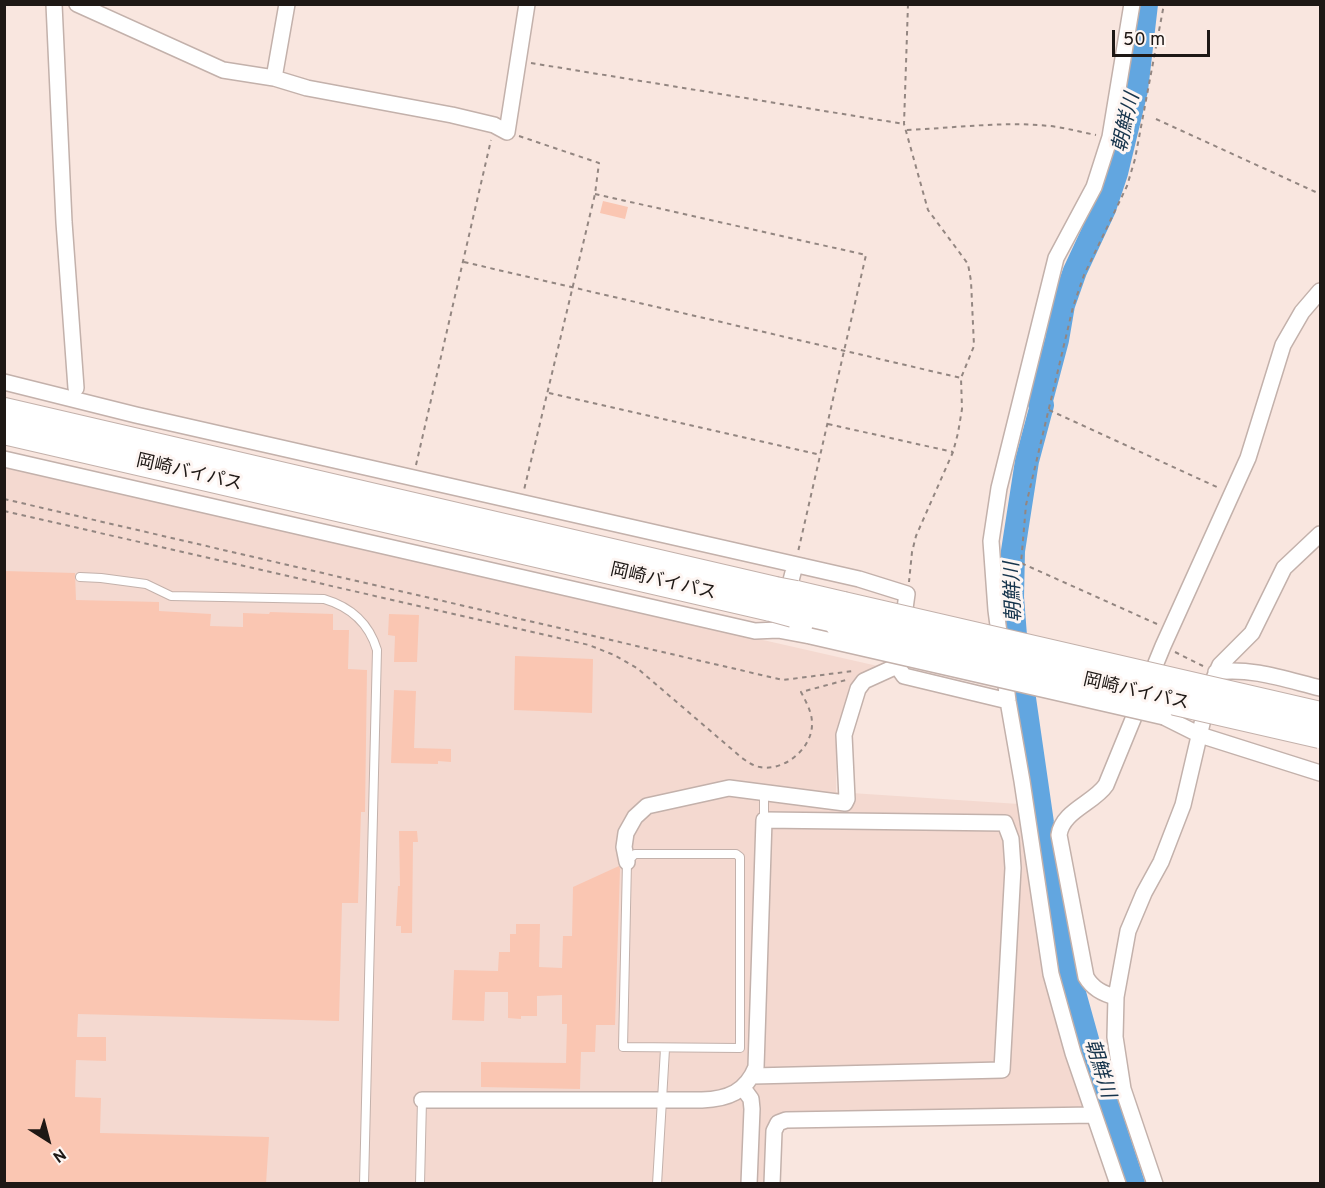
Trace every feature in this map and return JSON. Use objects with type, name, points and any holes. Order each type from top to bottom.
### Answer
[{"type":"highway","points":[[4,406],[35,418]]},
{"type":"highway","name":"岡崎バイパス","points":[[4,411],[783,607]]},
{"type":"highway","name":"岡崎バイパス","points":[[4,431],[783,607],[841,615],[1320,715]]},
{"type":"highway","name":"岡崎バイパス","points":[[841,615],[1320,737]]},
{"type":"street","points":[[54,4],[64,222],[76,388]]},
{"type":"street","points":[[77,4],[223,70],[274,78],[307,88],[452,115],[501,129],[517,61],[526,4]]},
{"type":"street","points":[[274,78],[287,4]]},
{"type":"street","points":[[1118,1184],[1073,1053],[1051,975],[1008,701],[996,610],[991,541],[999,488],[1056,258],[1094,187],[1110,137],[1132,4]]},
{"type":"street","points":[[1116,997],[1094,987],[1086,977],[1059,830],[1066,819],[1101,793],[1106,785],[1163,646],[1248,458],[1283,345],[1302,312],[1320,291]]},
{"type":"street","points":[[4,370],[27,388]]},
{"type":"street","points":[[4,382],[134,421],[414,477],[859,579],[907,594],[897,666],[904,676],[1008,701]]},
{"type":"street","points":[[4,459],[120,479],[507,567],[755,631],[783,607],[795,565]]},
{"type":"street","points":[[518,521],[522,502]]},
{"type":"street","points":[[1155,1184],[1123,1089],[1115,1037],[1116,997],[1128,931],[1174,831],[1183,805],[1216,672],[1226,657],[1242,645],[1252,633],[1284,568],[1320,534]]},
{"type":"street","points":[[783,607],[810,636],[1164,717],[1200,735],[1320,772]]},
{"type":"street","points":[[627,862],[624,847],[626,833],[635,817],[647,806],[729,789],[845,803],[847,799],[844,735],[858,689],[864,681],[897,666]]},
{"type":"street","points":[[1216,672],[1231,670],[1248,672],[1320,688]]},
{"type":"street","points":[[422,1100],[717,1099],[748,1082],[1002,1070],[1013,868],[1011,839],[1005,823],[764,820],[757,1058],[748,1082],[752,1109],[748,1184]]},
{"type":"street","points":[[772,1184],[774,1131],[778,1123],[786,1120],[1094,1115]]},
{"type":"lane","points":[[80,577],[146,584],[171,596],[324,599],[348,609],[360,619],[374,638],[377,650],[364,1184]]},
{"type":"lane","points":[[764,793],[764,820]]},
{"type":"lane","points":[[635,854],[736,854],[742,862],[740,1048],[665,1049],[623,1047],[627,862],[635,854]]},
{"type":"lane","points":[[657,1184],[665,1049]]},
{"type":"lane","points":[[420,1184],[422,1100]]},
{"type":"path","points":[[907,594],[916,536],[953,452],[962,409],[961,378],[974,346],[968,264],[928,210],[904,124],[908,4]]},
{"type":"path","points":[[1164,4],[1135,159],[1123,193],[1084,275],[1073,307],[1026,505],[1021,563],[1170,630]]},
{"type":"path","points":[[517,61],[904,124]]},
{"type":"path","points":[[1156,119],[1320,194]]},
{"type":"path","points":[[906,130],[1034,125],[1052,126],[1110,137]]},
{"type":"path","points":[[414,477],[464,262],[501,129],[599,163],[595,194],[522,502]]},
{"type":"path","points":[[595,194],[866,255],[795,565]]},
{"type":"path","points":[[464,262],[961,378]]},
{"type":"path","points":[[548,393],[820,455]]},
{"type":"path","points":[[1048,410],[1232,495]]},
{"type":"path","points":[[828,424],[953,452]]},
{"type":"path","points":[[4,499],[783,680],[862,670]]},
{"type":"path","points":[[4,511],[589,645],[637,668],[742,759],[760,767],[780,766],[790,760],[806,744],[811,734],[811,711],[801,692],[854,678]]},
{"type":"path","points":[[1163,646],[1216,672]]},
{"type":"shaded area","points":[[5,468],[882,667],[855,680],[837,736],[836,792],[1019,804],[1029,882],[1043,956],[1086,1105],[1080,1111],[771,1116],[768,1183],[5,1184]]},
{"type":"building","points":[[603,201],[628,207],[625,219],[600,213]]},
{"type":"building","points":[[4,571],[75,573],[76,600],[159,602],[159,611],[211,614],[210,626],[243,627],[243,613],[333,614],[333,630],[349,630],[348,669],[367,670],[365,812],[361,812],[358,903],[342,903],[339,1021],[78,1014],[77,1037],[106,1037],[106,1061],[76,1060],[75,1097],[101,1098],[100,1133],[269,1137],[266,1184],[4,1184]]},
{"type":"building","points":[[389,614],[419,615],[417,662],[394,662],[395,636],[388,635]]},
{"type":"building","points":[[515,656],[593,659],[592,713],[514,710]]},
{"type":"building","points":[[394,690],[416,691],[414,748],[451,749],[451,762],[391,763]]},
{"type":"building","points":[[399,831],[417,831],[418,842],[413,842],[412,933],[401,933],[401,926],[396,926],[398,886],[400,886]]},
{"type":"building","points":[[619,866],[615,1025],[596,1025],[595,1052],[581,1052],[580,1089],[481,1087],[481,1062],[566,1063],[567,1024],[562,1024],[562,995],[537,996],[537,1016],[521,1016],[521,1019],[508,1018],[508,992],[485,992],[484,1021],[452,1020],[454,970],[498,971],[499,952],[510,952],[510,934],[516,934],[516,924],[540,924],[539,967],[562,968],[563,936],[572,936],[573,887]]},
{"type":"waterway","name":"朝鮮川","points":[[1133,1184],[1096,1072],[1069,975],[1042,823],[1015,636],[1012,597],[1013,551],[1027,461],[1042,405],[1040,404],[1057,340],[1063,305],[1075,271],[1104,209],[1116,173],[1136,90],[1146,4]]}]
